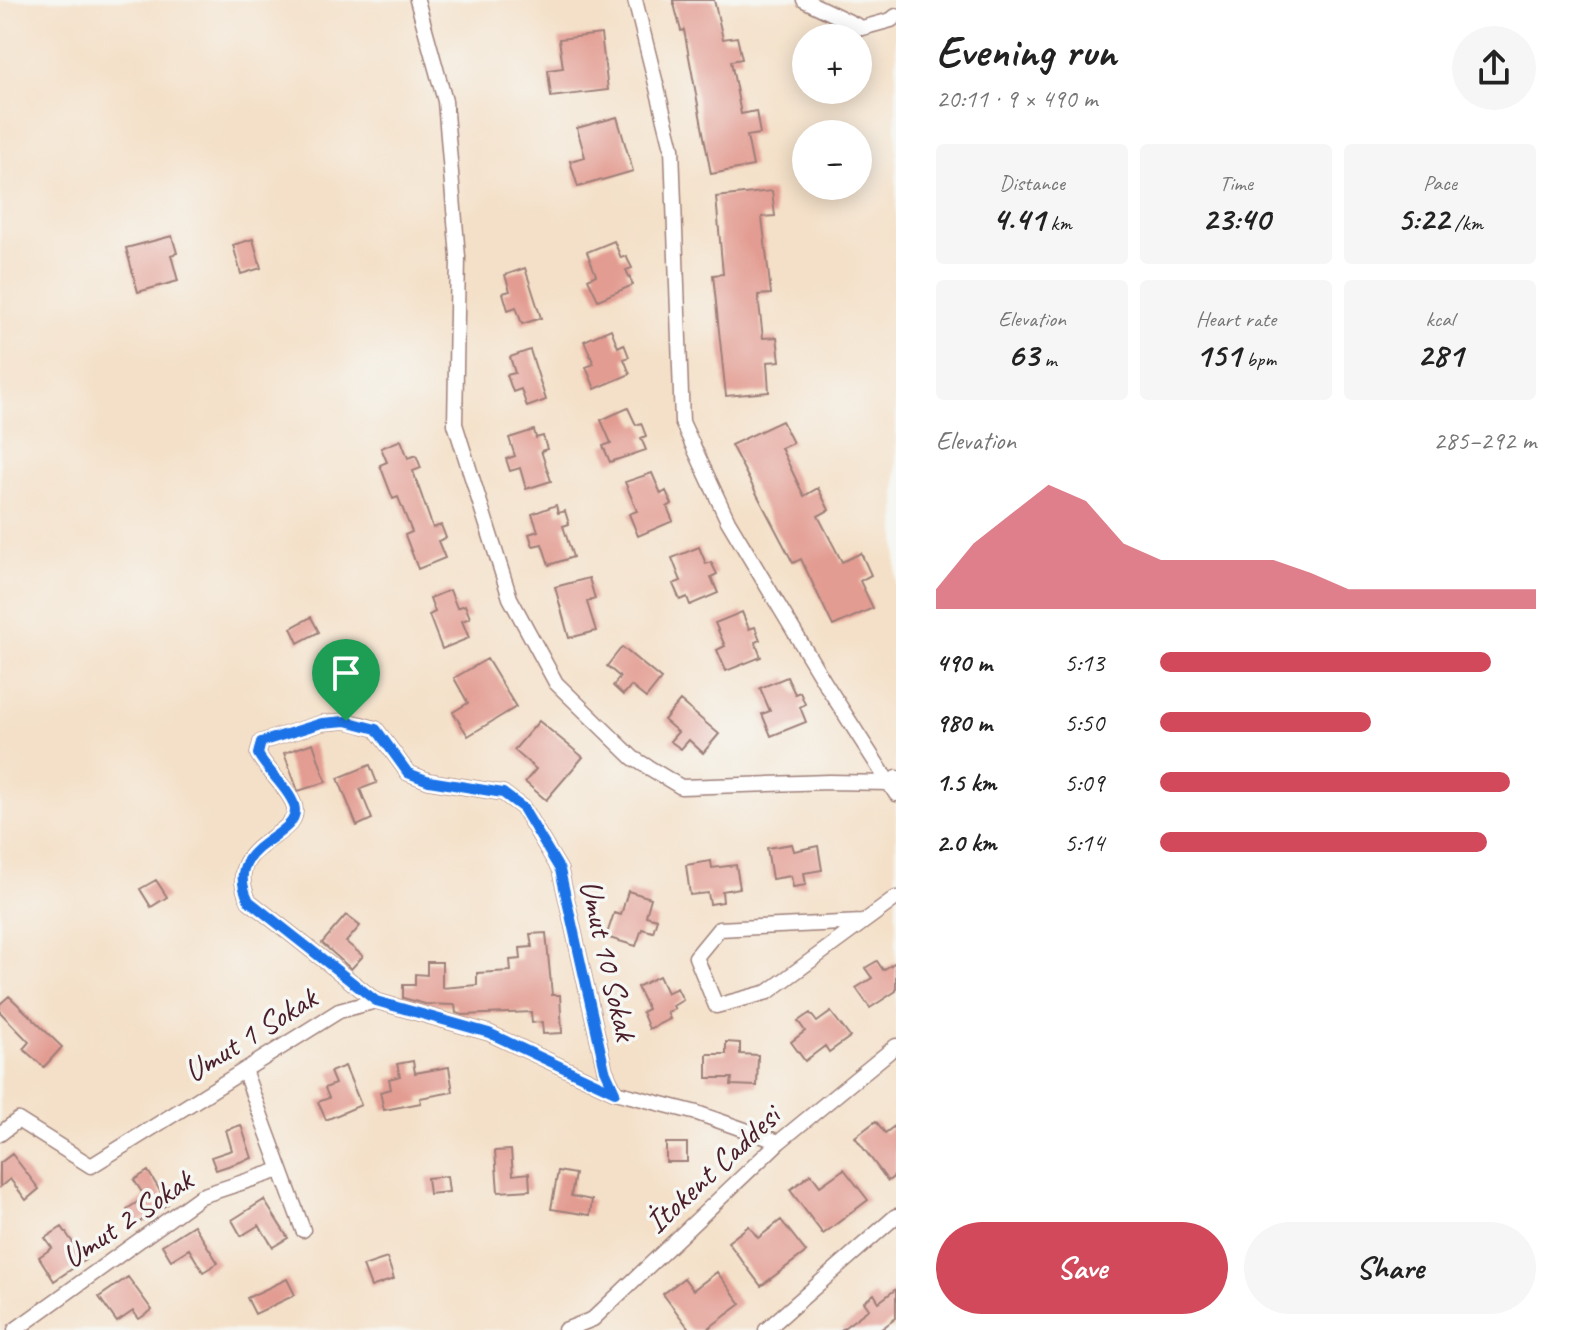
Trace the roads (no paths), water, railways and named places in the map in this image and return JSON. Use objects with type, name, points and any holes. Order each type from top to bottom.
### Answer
[{"type":"street","points":[[417,0],[445,101],[458,257],[455,424],[510,598],[556,683],[633,758],[681,787],[829,782],[894,785]]},
{"type":"street","points":[[635,0],[672,148],[682,422],[728,521],[825,683],[894,785]]},
{"type":"street","points":[[804,0],[862,28],[896,16]]},
{"type":"street","name":"Umut 10 Sokak","points":[[376,1001],[249,901],[242,888],[241,874],[247,858],[293,820],[296,809],[267,770],[259,748],[322,723],[346,721],[376,729],[408,773],[429,781],[503,793],[523,808],[560,870],[605,1070],[615,1092]]},
{"type":"street","points":[[862,922],[719,929],[696,957],[716,1006],[768,992],[896,898]]},
{"type":"street","points":[[376,1001],[489,1033],[615,1092],[697,1113],[779,1142]]},
{"type":"street","name":"Umut 1 Sokak","points":[[0,1134],[18,1120],[91,1166],[339,1011],[376,1001]]},
{"type":"street","name":"İtokent Caddesi","points":[[565,1330],[593,1319],[779,1142],[896,1046]]},
{"type":"street","points":[[244,1070],[303,1230]]},
{"type":"street","name":"Umut 2 Sokak","points":[[15,1330],[201,1196],[280,1170]]},
{"type":"street","points":[[766,1330],[896,1216]]}]
